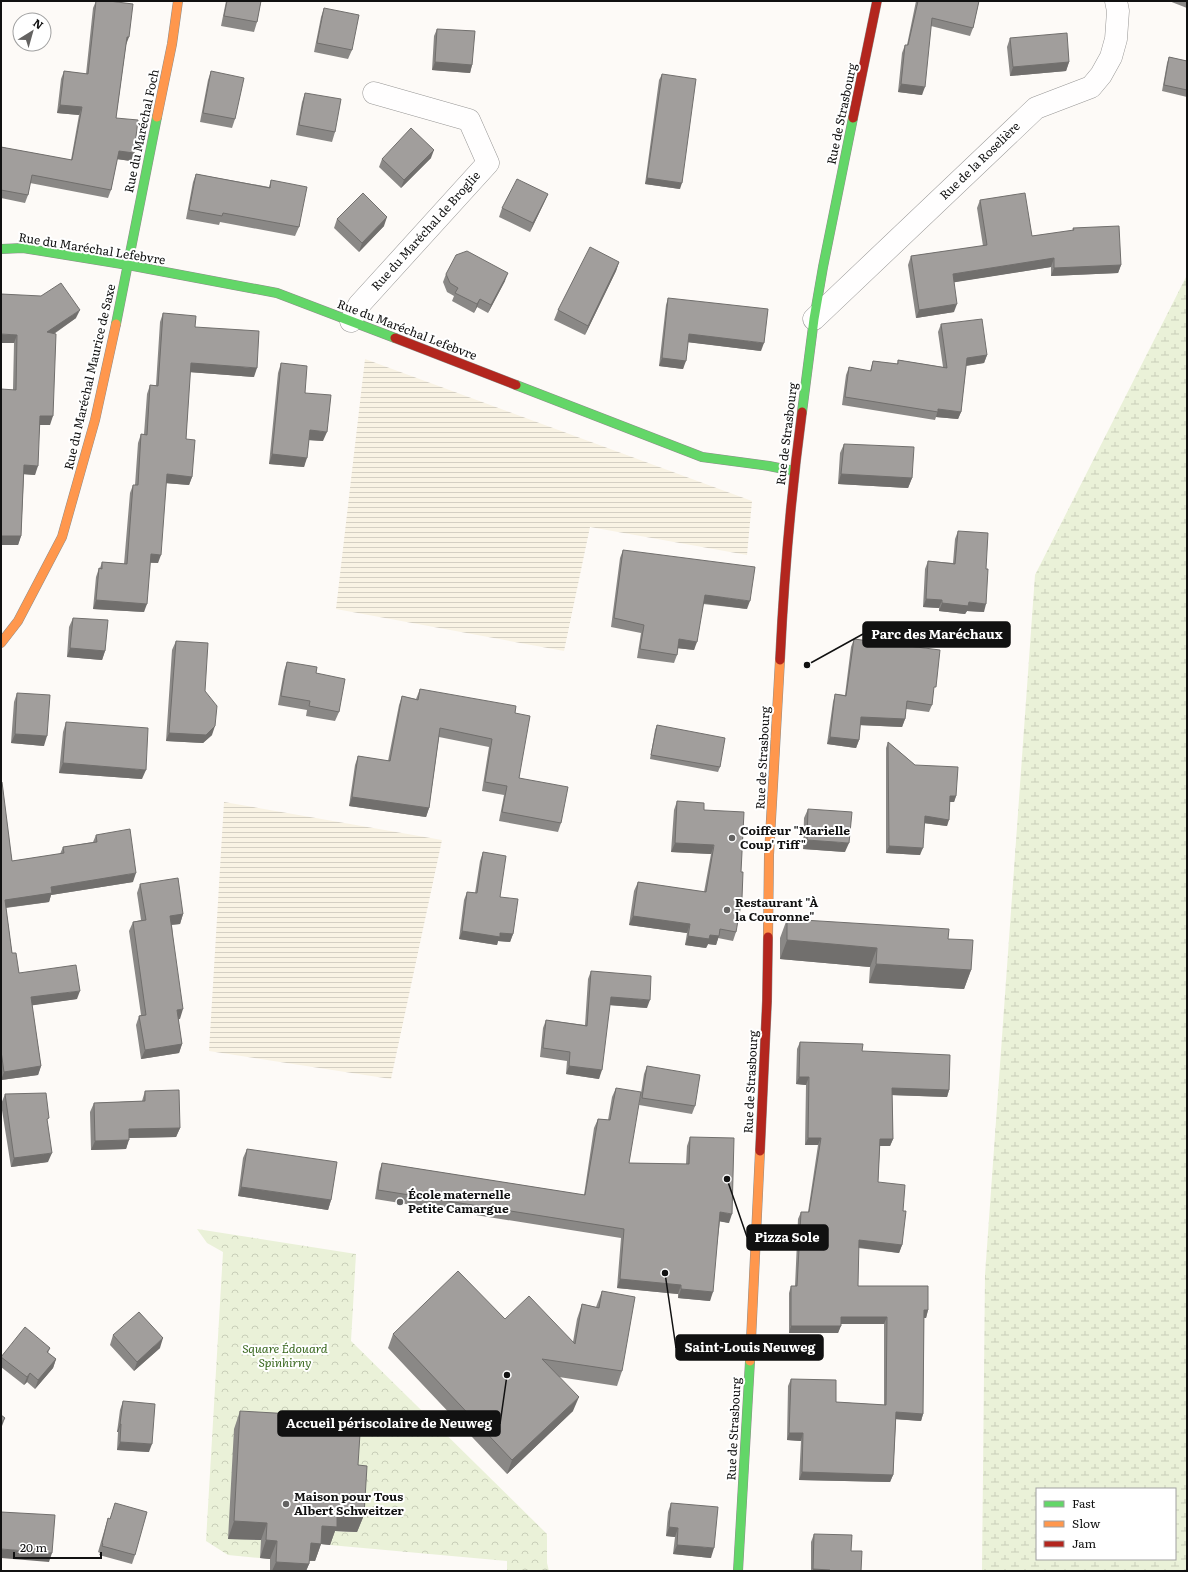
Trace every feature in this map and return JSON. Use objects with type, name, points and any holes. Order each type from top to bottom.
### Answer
[{"type":"main road","name":"Rue du Maréchal Foch","points":[[128,266],[136,219],[172,44],[178,1]]},
{"type":"main road","name":"Rue de Strasbourg","points":[[738,1571],[747,1429],[767,1001],[771,831],[784,579],[794,471],[822,267],[877,1]]},
{"type":"main road","name":"Rue du Maréchal Lefebvre","points":[[1,249],[23,248],[277,293],[702,457],[794,471]]},
{"type":"main road","name":"Rue du Maréchal Maurice de Saxe","points":[[1,644],[18,621],[62,537],[95,420],[128,266]]},
{"type":"street","name":"Rue de la Roselière","points":[[814,319],[1036,108],[1091,87],[1111,57],[1116,39],[1118,11],[1116,1]]},
{"type":"street","name":"Rue du Maréchal de Broglie","points":[[352,321],[358,305],[488,163],[469,120],[374,92]]},
{"type":"shaded area","points":[[365,359],[752,501],[747,555],[590,527],[564,651],[336,609]]},
{"type":"shaded area","points":[[224,802],[442,840],[391,1079],[209,1051]]},
{"type":"green space","points":[[1187,275],[1187,1571],[982,1571],[985,1275],[1035,575]]},
{"type":"green space","name":"Square Édouard Spinhirny","points":[[197,1229],[356,1254],[351,1341],[547,1534],[547,1563],[549,1571],[507,1571],[507,1561],[330,1545],[331,1531],[357,1532],[360,1484],[228,1538],[261,1540],[260,1558],[228,1555],[206,1541],[223,1252],[207,1243]]},
{"type":"building","points":[[96,1],[133,4],[116,118],[138,120],[134,153],[119,151],[111,190],[32,175],[28,195],[1,190],[1,147],[72,160],[82,107],[60,105],[64,71],[88,74]]},
{"type":"building","points":[[227,1],[261,1],[257,22],[224,16]]},
{"type":"building","points":[[918,1],[979,1],[973,28],[932,18],[925,87],[901,84],[905,45],[908,45]]},
{"type":"building","points":[[324,8],[359,15],[352,50],[317,43]]},
{"type":"building","points":[[437,29],[475,31],[472,65],[435,62]]},
{"type":"building","points":[[1067,33],[1069,62],[1013,67],[1010,38]]},
{"type":"building","points":[[1169,57],[1187,61],[1187,90],[1164,85]]},
{"type":"building","points":[[211,71],[244,78],[235,119],[203,113]]},
{"type":"building","points":[[662,74],[696,79],[682,183],[647,178]]},
{"type":"building","points":[[305,93],[341,99],[335,132],[299,125]]},
{"type":"building","points":[[411,128],[434,150],[404,180],[382,159]]},
{"type":"building","points":[[196,174],[270,188],[271,180],[307,187],[299,227],[223,213],[222,216],[189,210]]},
{"type":"building","points":[[517,179],[548,194],[533,223],[502,208]]},
{"type":"building","points":[[363,193],[387,217],[362,243],[337,219]]},
{"type":"building","points":[[1025,193],[1032,236],[1074,230],[1073,228],[1119,226],[1121,265],[1054,268],[1054,258],[953,274],[957,304],[919,310],[911,256],[987,245],[980,200]]},
{"type":"building","points":[[590,247],[619,262],[588,326],[558,310]]},
{"type":"building","points":[[467,251],[508,273],[491,305],[480,299],[477,304],[455,293],[458,288],[450,283],[446,274],[456,255]]},
{"type":"building","points":[[61,283],[80,310],[47,332],[56,334],[53,416],[40,416],[38,466],[24,465],[21,536],[1,536],[1,389],[16,390],[17,335],[1,334],[1,294],[41,296]]},
{"type":"building","points":[[668,298],[768,309],[764,343],[689,334],[686,361],[662,358]]},
{"type":"building","points":[[163,313],[196,316],[195,327],[259,331],[257,368],[191,363],[186,439],[195,440],[192,477],[167,474],[161,555],[151,554],[147,604],[96,600],[99,568],[102,569],[102,562],[127,564],[133,485],[138,485],[141,434],[147,435],[150,385],[158,386]]},
{"type":"building","points":[[982,319],[987,355],[967,358],[961,412],[938,409],[938,412],[845,397],[849,367],[871,371],[873,361],[898,364],[898,360],[947,368],[941,324]]},
{"type":"building","points":[[281,363],[307,366],[305,393],[331,395],[327,432],[310,430],[307,458],[272,454]]},
{"type":"building","points":[[844,444],[914,447],[912,478],[841,474]]},
{"type":"building","points":[[958,531],[988,533],[986,604],[969,602],[968,606],[942,603],[942,600],[926,599],[928,561],[955,564]]},
{"type":"building","points":[[623,550],[755,567],[750,601],[705,595],[697,642],[679,639],[677,655],[640,649],[644,625],[614,618]]},
{"type":"building","points":[[73,618],[108,620],[105,651],[70,648]]},
{"type":"building","points":[[854,639],[940,650],[936,687],[934,687],[932,705],[907,701],[905,719],[861,717],[859,740],[830,737],[835,694],[846,696]]},
{"type":"building","points":[[176,641],[208,643],[205,691],[217,706],[215,726],[206,735],[169,733]]},
{"type":"building","points":[[287,662],[317,667],[316,673],[345,679],[339,712],[309,706],[310,701],[281,696]]},
{"type":"building","points":[[420,689],[516,706],[515,713],[530,716],[519,778],[568,787],[561,823],[502,812],[507,786],[485,782],[492,739],[440,728],[429,808],[352,797],[358,756],[390,761],[402,696],[418,700]]},
{"type":"building","points":[[17,693],[50,695],[47,736],[15,734]]},
{"type":"building","points":[[66,722],[148,728],[146,770],[63,763]]},
{"type":"building","points":[[657,725],[725,738],[720,767],[651,755]]},
{"type":"building","points":[[888,742],[915,765],[958,767],[956,796],[950,796],[949,820],[925,816],[923,848],[889,846]]},
{"type":"building","points":[[1,782],[12,861],[64,853],[63,847],[97,842],[96,835],[130,829],[136,873],[51,887],[52,893],[5,900],[12,953],[16,953],[19,973],[76,965],[80,991],[31,997],[41,1066],[4,1072],[1,1051]]},
{"type":"building","points":[[677,801],[704,803],[704,810],[744,812],[741,872],[743,872],[742,898],[736,932],[720,929],[719,936],[710,935],[709,939],[688,936],[690,924],[633,916],[638,882],[706,892],[714,845],[675,843]]},
{"type":"building","points":[[808,809],[852,812],[849,843],[807,840]]},
{"type":"building","points":[[483,852],[506,856],[500,897],[518,899],[513,934],[500,933],[500,937],[462,931],[467,892],[477,893]]},
{"type":"building","points":[[178,878],[183,914],[170,916],[183,1009],[177,1010],[182,1044],[145,1050],[139,1016],[146,1015],[133,922],[146,920],[140,884]]},
{"type":"building","points":[[787,919],[949,929],[948,939],[973,940],[971,970],[876,964],[877,948],[787,940]]},
{"type":"building","points":[[591,971],[651,976],[650,1000],[611,997],[602,1070],[569,1066],[570,1052],[543,1048],[546,1020],[587,1026]]},
{"type":"building","points":[[800,1042],[863,1044],[862,1051],[950,1055],[949,1090],[892,1088],[893,1139],[880,1139],[878,1182],[905,1185],[903,1211],[906,1211],[902,1245],[859,1240],[858,1286],[928,1286],[928,1310],[924,1310],[923,1414],[896,1412],[893,1475],[802,1472],[803,1433],[789,1433],[791,1379],[836,1380],[836,1402],[886,1405],[887,1317],[841,1317],[841,1326],[791,1326],[791,1286],[797,1286],[801,1212],[809,1212],[821,1138],[808,1138],[809,1077],[799,1077]]},
{"type":"building","points":[[647,1066],[700,1075],[695,1106],[642,1098]]},
{"type":"building","points":[[616,1088],[641,1092],[629,1163],[689,1164],[690,1137],[734,1138],[732,1214],[720,1212],[713,1292],[681,1289],[681,1285],[620,1279],[624,1229],[378,1190],[382,1163],[585,1195],[598,1119],[610,1120]]},
{"type":"building","points":[[179,1090],[180,1128],[129,1129],[129,1140],[95,1141],[94,1103],[145,1101],[145,1091]]},
{"type":"building","points":[[46,1093],[49,1118],[47,1119],[52,1153],[14,1158],[5,1094]]},
{"type":"building","points":[[247,1149],[337,1162],[331,1200],[241,1187]]},
{"type":"building","points":[[458,1271],[505,1319],[529,1296],[575,1344],[582,1304],[599,1308],[602,1291],[635,1297],[622,1371],[542,1359],[579,1397],[512,1460],[393,1334]]},
{"type":"building","points":[[139,1312],[163,1338],[137,1362],[113,1335]]},
{"type":"building","points":[[25,1327],[50,1348],[47,1352],[56,1359],[38,1380],[30,1373],[27,1377],[1,1357]]},
{"type":"building","points":[[123,1401],[155,1404],[152,1444],[120,1442],[120,1424]]},
{"type":"building","points":[[240,1411],[361,1418],[358,1465],[367,1466],[364,1515],[337,1513],[337,1527],[322,1526],[321,1544],[311,1543],[309,1564],[276,1562],[277,1541],[266,1540],[267,1523],[234,1521]]},
{"type":"building","points":[[1,1415],[5,1418],[1,1423]]},
{"type":"building","points":[[115,1503],[147,1512],[135,1555],[102,1546],[108,1518],[110,1519]]},
{"type":"building","points":[[671,1503],[718,1507],[714,1548],[677,1545],[678,1528],[669,1527]]},
{"type":"building","points":[[1,1512],[55,1515],[52,1553],[1,1549]]},
{"type":"building","points":[[814,1534],[852,1535],[851,1551],[862,1551],[861,1571],[830,1571],[813,1569]]},
{"type":"traffic: fast","points":[[116,324],[157,117]]},
{"type":"traffic: fast","points":[[802,412],[814,319],[823,267],[853,118]]},
{"type":"traffic: fast","points":[[1,249],[23,248],[128,265],[277,293],[395,338]]},
{"type":"traffic: fast","points":[[516,385],[702,457],[794,471]]},
{"type":"traffic: fast","points":[[738,1571],[750,1361]]},
{"type":"traffic: slow","points":[[157,117],[172,44],[178,1]]},
{"type":"traffic: slow","points":[[1,643],[18,621],[62,537],[95,420],[116,324]]},
{"type":"traffic: slow","points":[[768,937],[769,855],[780,660]]},
{"type":"traffic: slow","points":[[750,1361],[760,1151]]},
{"type":"traffic: jam","points":[[853,118],[877,1]]},
{"type":"traffic: jam","points":[[395,338],[516,385]]},
{"type":"traffic: jam","points":[[780,660],[788,536],[802,412]]},
{"type":"traffic: jam","points":[[760,1151],[767,1001],[768,937]]},
{"type":"place","name":"Parc des Maréchaux","points":[[807,665]]},
{"type":"place","name":"Coiffeur \"Marielle Coup' Tiff\"","points":[[732,838]]},
{"type":"place","name":"Restaurant \"À la Couronne\"","points":[[727,910]]},
{"type":"place","name":"Pizza Sole","points":[[727,1179]]},
{"type":"place","name":"École maternelle Petite Camargue","points":[[400,1202]]},
{"type":"place","name":"Saint-Louis Neuweg","points":[[665,1273]]},
{"type":"place","name":"Accueil périscolaire de Neuweg","points":[[507,1375]]},
{"type":"place","name":"Maison pour Tous Albert Schweitzer","points":[[286,1504]]}]
